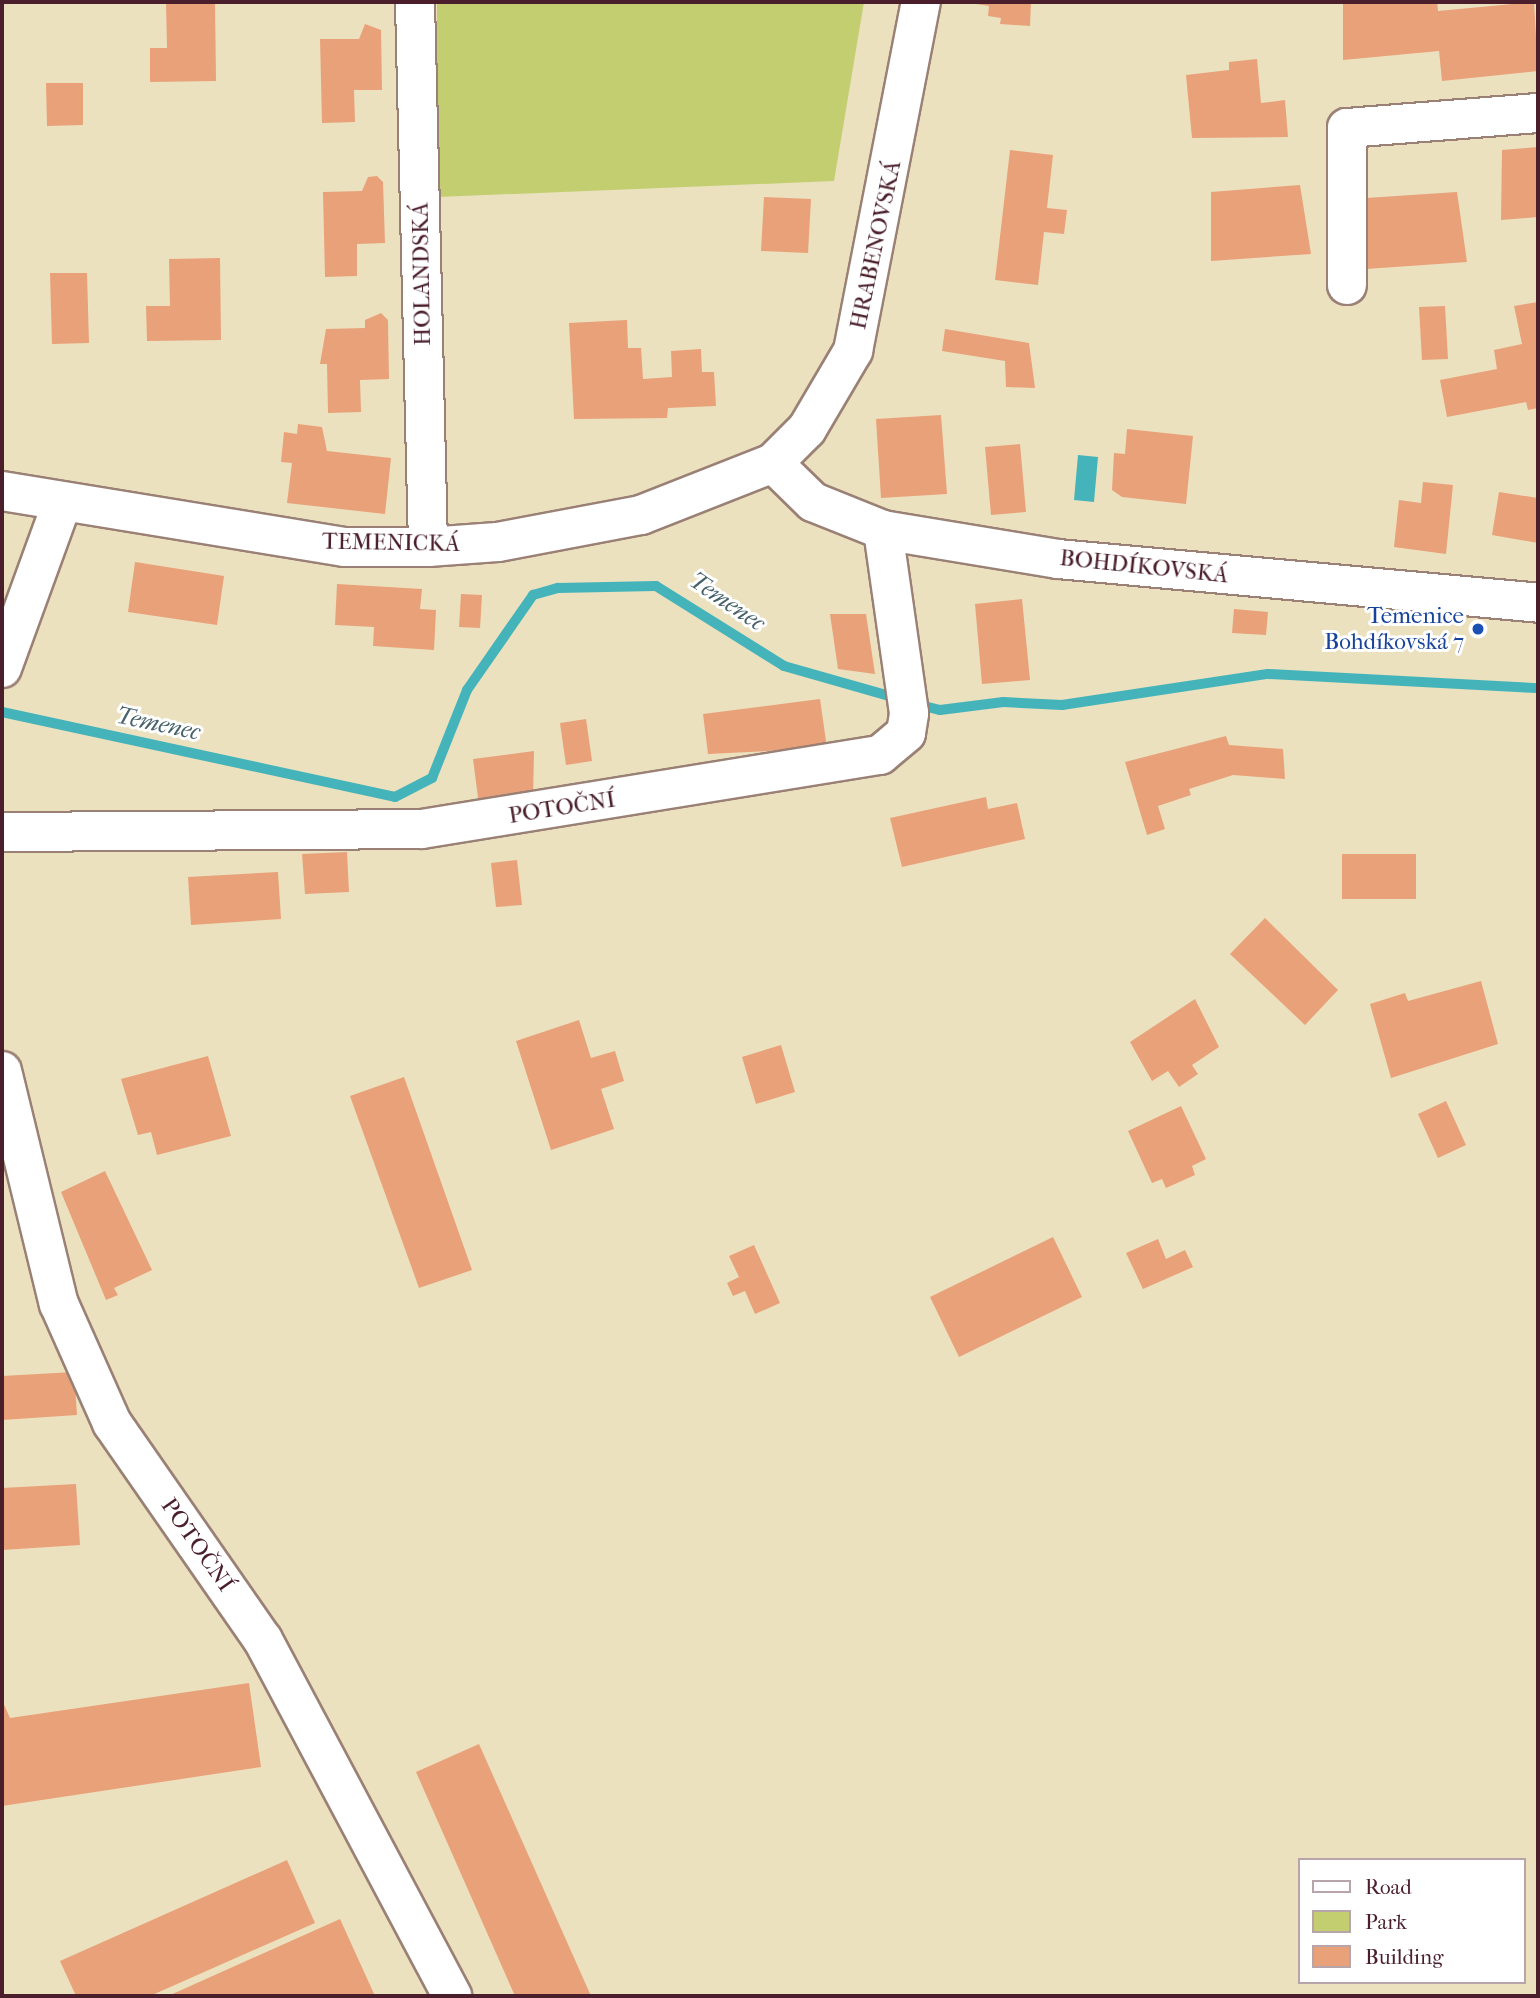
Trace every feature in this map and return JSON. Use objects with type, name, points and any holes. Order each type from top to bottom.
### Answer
[{"type":"street","name":"HOLANDSKÁ","points":[[415,2],[428,547]]},
{"type":"street","name":"HRABENOVSKÁ","points":[[773,463],[807,429],[853,351],[921,2]]},
{"type":"street","points":[[1347,285],[1347,128],[1538,113]]},
{"type":"street","name":"TEMENICKÁ","points":[[2,491],[62,503],[344,547],[428,547],[498,542],[641,515],[773,463]]},
{"type":"street","name":"BOHDÍKOVSKÁ","points":[[773,463],[813,502],[883,530],[1058,559],[1538,603]]},
{"type":"street","points":[[2,668],[62,503]]},
{"type":"street","name":"POTOČNÍ","points":[[2,832],[422,829],[880,755],[906,733],[908,701],[883,530]]},
{"type":"street","name":"POTOČNÍ","points":[[2,1071],[59,1304],[112,1423],[263,1640],[452,1996]]},
{"type":"green space","points":[[437,2],[864,2],[834,181],[437,197]]},
{"type":"water","points":[[1078,455],[1098,457],[1094,502],[1074,500]]},
{"type":"building","points":[[166,2],[215,2],[216,81],[150,82],[150,48],[167,48]]},
{"type":"building","points":[[964,2],[1031,2],[1030,26],[1000,24],[1001,18],[988,16],[989,6]]},
{"type":"building","points":[[1343,2],[1437,2],[1438,11],[1534,2],[1538,71],[1442,81],[1439,51],[1343,60]]},
{"type":"building","points":[[365,24],[381,30],[382,90],[354,90],[355,122],[322,123],[320,39],[359,39]]},
{"type":"building","points":[[1257,59],[1261,103],[1285,100],[1288,137],[1192,138],[1186,75],[1229,70],[1229,62]]},
{"type":"building","points":[[46,83],[83,83],[83,125],[47,126]]},
{"type":"building","points":[[1538,147],[1538,217],[1501,220],[1502,150]]},
{"type":"building","points":[[1010,150],[1053,155],[1047,208],[1067,210],[1064,234],[1044,232],[1038,285],[995,280]]},
{"type":"building","points":[[377,176],[383,182],[385,243],[357,244],[357,276],[325,277],[323,192],[362,191],[368,177]]},
{"type":"building","points":[[1300,185],[1311,254],[1211,261],[1211,192]]},
{"type":"building","points":[[1457,192],[1467,262],[1366,269],[1366,198]]},
{"type":"building","points":[[764,197],[811,199],[808,253],[761,251]]},
{"type":"building","points":[[220,258],[221,340],[147,341],[146,306],[170,306],[169,259]]},
{"type":"building","points":[[50,273],[87,273],[89,343],[52,344]]},
{"type":"building","points":[[1538,302],[1538,408],[1528,410],[1526,402],[1447,417],[1440,380],[1497,369],[1494,350],[1522,344],[1514,306]]},
{"type":"building","points":[[1445,306],[1448,359],[1422,360],[1419,307]]},
{"type":"building","points":[[381,313],[388,320],[389,379],[360,380],[361,412],[328,413],[327,364],[320,364],[326,329],[365,328],[365,320]]},
{"type":"building","points":[[627,320],[628,348],[641,348],[643,379],[672,377],[671,351],[701,349],[702,372],[714,372],[716,406],[668,408],[667,418],[574,419],[569,323]]},
{"type":"building","points":[[945,329],[1029,343],[1035,388],[1006,387],[1005,361],[942,351]]},
{"type":"building","points":[[941,415],[947,494],[881,498],[876,419]]},
{"type":"building","points":[[298,424],[322,427],[327,451],[391,458],[385,514],[287,503],[292,463],[281,462],[284,432],[297,434]]},
{"type":"building","points":[[1127,429],[1193,436],[1186,504],[1122,497],[1112,490],[1114,453],[1125,454]]},
{"type":"building","points":[[1020,444],[1026,512],[991,515],[985,447]]},
{"type":"building","points":[[1423,482],[1453,485],[1446,554],[1394,547],[1399,500],[1421,503]]},
{"type":"building","points":[[1499,492],[1538,498],[1538,543],[1492,535]]},
{"type":"building","points":[[135,562],[224,576],[217,625],[128,612]]},
{"type":"building","points":[[337,584],[422,589],[420,609],[436,610],[434,650],[373,646],[374,627],[335,625]]},
{"type":"building","points":[[461,594],[482,595],[480,628],[459,627]]},
{"type":"building","points":[[1022,599],[1030,680],[982,684],[975,604]]},
{"type":"building","points":[[1234,609],[1268,612],[1266,635],[1232,633]]},
{"type":"building","points":[[830,614],[866,614],[875,674],[838,669]]},
{"type":"building","points":[[820,699],[827,748],[708,754],[703,714]]},
{"type":"building","points":[[586,719],[592,761],[566,765],[560,723]]},
{"type":"building","points":[[1226,736],[1229,745],[1283,749],[1285,779],[1233,775],[1189,789],[1191,795],[1158,806],[1165,829],[1147,835],[1125,762]]},
{"type":"building","points":[[534,751],[533,798],[479,805],[473,759]]},
{"type":"building","points":[[986,797],[988,809],[1017,803],[1025,839],[902,867],[890,818]]},
{"type":"building","points":[[347,852],[349,892],[305,894],[302,854]]},
{"type":"building","points":[[1342,854],[1416,854],[1416,899],[1342,899]]},
{"type":"building","points":[[517,860],[522,905],[496,907],[491,863]]},
{"type":"building","points":[[278,872],[281,919],[191,925],[188,877]]},
{"type":"building","points":[[1265,918],[1338,990],[1305,1025],[1230,954]]},
{"type":"building","points":[[1481,981],[1498,1044],[1391,1078],[1370,1004],[1405,993],[1408,1001]]},
{"type":"building","points":[[1195,999],[1219,1047],[1192,1065],[1198,1074],[1179,1087],[1168,1071],[1152,1081],[1130,1042]]},
{"type":"building","points":[[579,1020],[591,1058],[615,1051],[624,1081],[601,1089],[614,1129],[551,1150],[516,1041]]},
{"type":"building","points":[[781,1045],[795,1092],[756,1104],[742,1057]]},
{"type":"building","points":[[208,1056],[231,1136],[157,1155],[151,1132],[138,1135],[121,1079]]},
{"type":"building","points":[[404,1077],[472,1270],[419,1288],[350,1096]]},
{"type":"building","points":[[1446,1101],[1466,1145],[1438,1158],[1418,1114]]},
{"type":"building","points":[[1181,1106],[1206,1159],[1192,1166],[1195,1175],[1166,1188],[1162,1179],[1152,1183],[1128,1131]]},
{"type":"building","points":[[105,1171],[152,1270],[114,1288],[118,1295],[106,1300],[61,1192]]},
{"type":"building","points":[[1053,1237],[1082,1297],[959,1357],[930,1297]]},
{"type":"building","points":[[1158,1239],[1166,1259],[1185,1250],[1193,1267],[1143,1289],[1126,1253]]},
{"type":"building","points":[[754,1245],[780,1303],[755,1314],[745,1291],[733,1296],[727,1283],[739,1277],[729,1256]]},
{"type":"building","points":[[74,1372],[77,1415],[2,1420],[2,1376]]},
{"type":"building","points":[[76,1484],[80,1545],[2,1550],[2,1488]]},
{"type":"building","points":[[249,1683],[261,1767],[2,1806],[2,1700],[10,1718]]},
{"type":"building","points":[[479,1744],[591,1996],[515,1996],[416,1772]]},
{"type":"building","points":[[287,1860],[315,1923],[150,1996],[76,1996],[60,1961]]},
{"type":"building","points":[[340,1919],[375,1996],[168,1996]]},
{"type":"waterway","name":"Temenec","points":[[2,712],[395,797],[432,778],[467,690],[533,595],[558,588],[656,586],[784,666],[900,699]]},
{"type":"waterway","name":"Temenec","points":[[916,704],[940,710],[1003,702],[1062,705],[1268,674],[1538,688]]},
{"type":"place","name":"Temenice Bohdíkovská 7","points":[[1478,629]]}]
